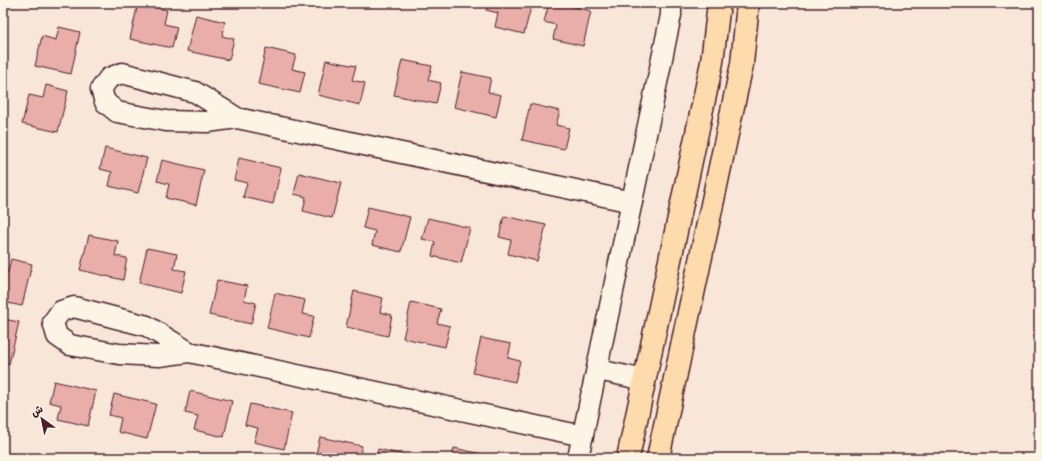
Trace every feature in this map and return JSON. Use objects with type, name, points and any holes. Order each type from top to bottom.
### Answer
[{"type":"main road","points":[[628,458],[712,62],[719,3]]},
{"type":"main road","points":[[658,458],[742,64],[748,3]]},
{"type":"street","points":[[578,458],[598,370],[659,73],[671,3]]},
{"type":"street","points":[[236,118],[195,92],[122,73],[109,78],[101,89],[105,102],[117,112],[166,121],[207,122],[236,118],[632,202]]},
{"type":"street","points":[[189,352],[147,326],[74,307],[61,311],[53,322],[57,336],[70,346],[118,354],[159,356],[189,352],[583,436]]},
{"type":"street","points":[[598,370],[645,380]]},
{"type":"building","points":[[138,3],[167,10],[164,24],[177,27],[172,48],[130,39]]},
{"type":"building","points":[[488,3],[532,3],[524,34],[495,27],[498,13],[486,10]]},
{"type":"building","points":[[549,3],[559,3],[591,11],[583,46],[553,39],[556,25],[544,22]]},
{"type":"building","points":[[196,15],[225,22],[222,36],[234,39],[229,60],[187,51]]},
{"type":"building","points":[[59,27],[80,32],[71,74],[35,66],[42,36],[56,40]]},
{"type":"building","points":[[266,48],[296,55],[292,69],[305,72],[300,93],[258,84]]},
{"type":"building","points":[[326,60],[356,66],[352,80],[365,83],[360,105],[318,95]]},
{"type":"building","points":[[402,60],[432,66],[428,80],[441,83],[436,104],[394,95]]},
{"type":"building","points":[[462,72],[491,78],[488,92],[501,95],[496,117],[454,107]]},
{"type":"building","points":[[46,85],[68,91],[58,132],[22,124],[29,95],[43,98]]},
{"type":"building","points":[[530,104],[560,111],[556,125],[569,128],[564,149],[522,140]]},
{"type":"building","points":[[105,148],[147,158],[138,193],[109,186],[112,172],[100,169]]},
{"type":"building","points":[[239,158],[281,168],[273,204],[243,197],[247,183],[234,180]]},
{"type":"building","points":[[162,160],[204,170],[196,205],[166,198],[169,184],[157,181]]},
{"type":"building","points":[[299,173],[341,183],[332,218],[303,211],[306,197],[294,194]]},
{"type":"building","points":[[368,207],[410,217],[401,252],[372,245],[375,231],[363,228]]},
{"type":"building","points":[[504,216],[546,225],[537,261],[508,254],[511,240],[499,237]]},
{"type":"building","points":[[428,218],[470,228],[461,263],[432,256],[435,242],[422,239]]},
{"type":"building","points":[[89,235],[118,241],[115,256],[127,258],[123,280],[80,270]]},
{"type":"building","points":[[147,248],[177,254],[174,269],[186,271],[181,293],[139,283]]},
{"type":"building","points":[[11,259],[32,264],[22,306],[3,302],[3,271],[8,272]]},
{"type":"building","points":[[217,280],[247,286],[244,300],[256,303],[251,324],[209,315]]},
{"type":"building","points":[[354,291],[383,298],[380,312],[392,315],[388,336],[346,327]]},
{"type":"building","points":[[275,293],[305,300],[302,314],[314,316],[309,338],[267,328]]},
{"type":"building","points":[[411,302],[441,309],[437,323],[450,326],[445,347],[403,338]]},
{"type":"building","points":[[3,319],[19,322],[9,364],[3,363]]},
{"type":"building","points":[[481,338],[511,344],[508,358],[520,361],[515,382],[473,373]]},
{"type":"building","points":[[54,381],[96,391],[88,426],[58,419],[61,405],[49,402]]},
{"type":"building","points":[[190,391],[232,401],[224,437],[194,430],[198,416],[185,413]]},
{"type":"building","points":[[114,394],[156,404],[147,439],[118,432],[121,418],[109,415]]},
{"type":"building","points":[[250,404],[292,413],[284,449],[254,442],[258,428],[245,425]]},
{"type":"building","points":[[320,437],[362,446],[359,458],[315,458]]},
{"type":"building","points":[[454,448],[496,457],[452,458]]},
{"type":"building","points":[[378,449],[417,458],[376,458]]}]
